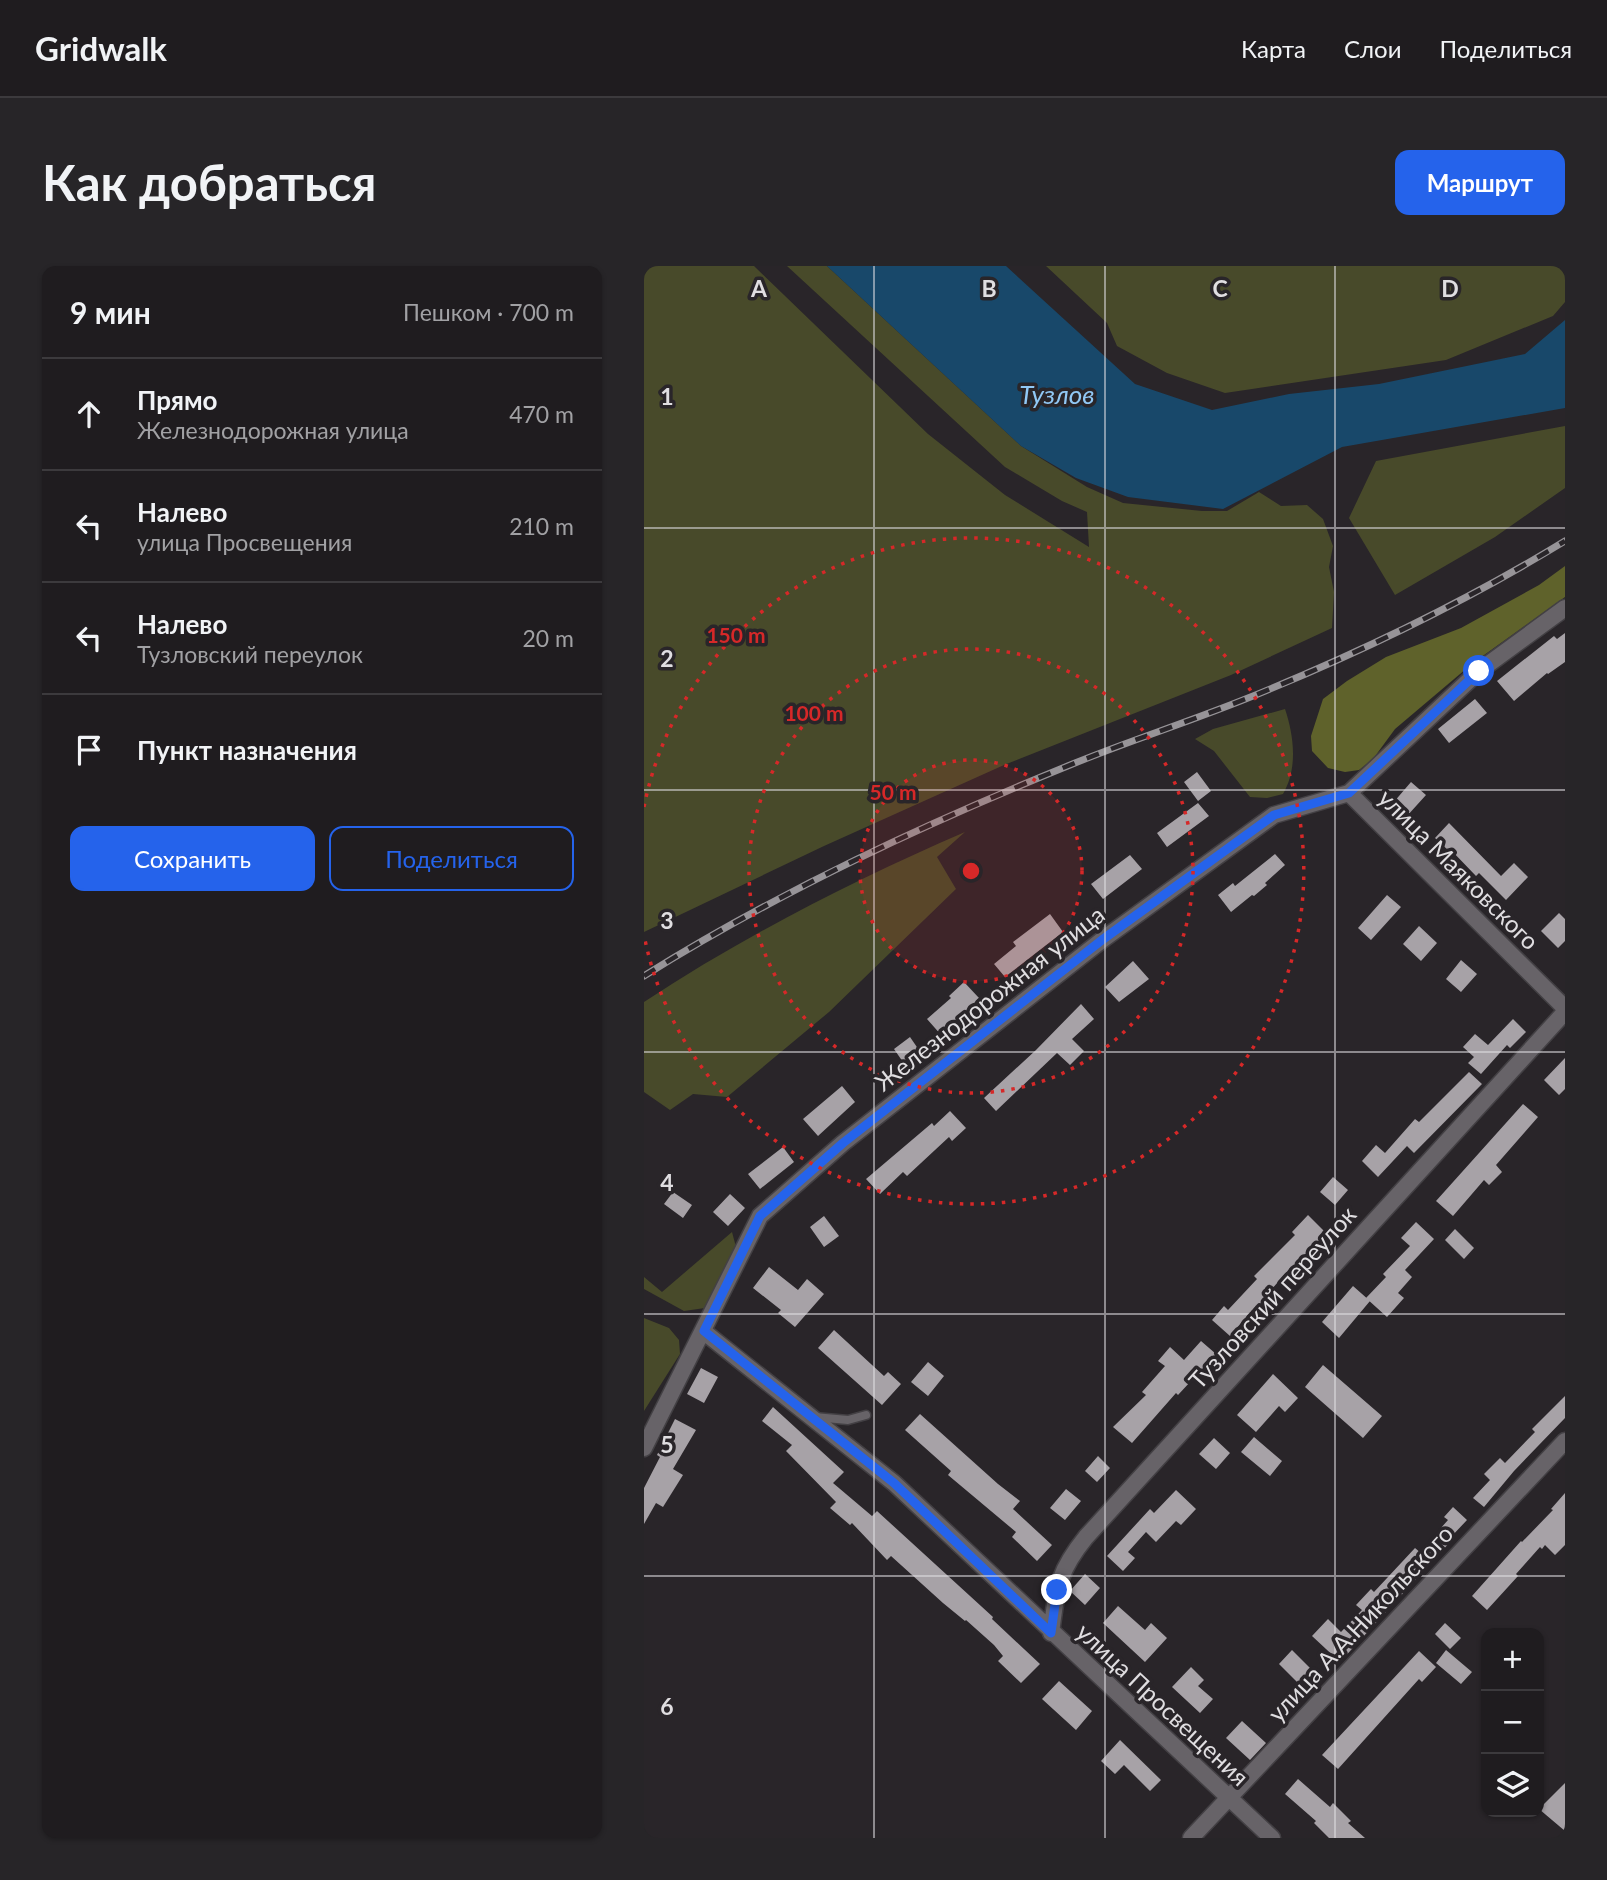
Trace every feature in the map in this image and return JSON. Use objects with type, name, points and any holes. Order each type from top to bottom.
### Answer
[{"type":"street","name":"Железнодорожная улица","points":[[644,1448],[760,1216],[843,1143],[1102,940],[1274,815],[1349,793],[1479,671],[1565,608]]},
{"type":"street","name":"улица Маяковского","points":[[1349,793],[1565,1010]]},
{"type":"street","name":"Тузловский переулок","points":[[1051,1633],[1062,1572],[1086,1537],[1565,1010]]},
{"type":"street","name":"улица Просвещения","points":[[704,1331],[894,1483],[1272,1838]]},
{"type":"street","name":"улица А.А.Никольского","points":[[1191,1838],[1565,1441]]},
{"type":"lane","points":[[811,1416],[848,1420],[866,1415]]},
{"type":"green space","points":[[644,266],[754,266],[928,434],[1005,495],[1089,547],[1087,512],[1062,501],[1005,467],[787,266],[827,266],[1021,446],[1087,487],[1123,503],[1202,511],[1227,511],[1259,492],[1281,506],[1307,505],[1323,519],[1333,546],[1329,567],[1334,592],[1332,628],[1231,675],[1004,765],[824,846],[644,932]]},
{"type":"green space","points":[[1046,266],[1565,266],[1565,302],[1553,316],[1446,360],[1225,393],[1167,373],[1117,346],[1107,323]]},
{"type":"green space","points":[[1565,426],[1565,488],[1495,537],[1395,595],[1349,518],[1376,461]]},
{"type":"green space","points":[[1565,566],[1565,597],[1473,663],[1395,729],[1373,759],[1359,770],[1345,772],[1328,768],[1312,751],[1311,736],[1323,699],[1347,681],[1386,657],[1461,628],[1539,585]]},
{"type":"green space","points":[[1285,709],[1291,730],[1293,763],[1283,794],[1267,798],[1250,797],[1214,751],[1195,739],[1213,729]]},
{"type":"green space","points":[[965,832],[937,857],[956,889],[829,1012],[727,1097],[693,1094],[670,1110],[644,1092],[644,1002],[761,931],[882,869]]},
{"type":"green space","points":[[732,1232],[736,1247],[705,1308],[684,1311],[644,1289],[644,1277],[662,1292]]},
{"type":"green space","points":[[644,1318],[669,1328],[679,1340],[680,1354],[644,1411]]},
{"type":"water","name":"Тузлов","points":[[827,266],[1006,266],[1135,384],[1212,410],[1289,394],[1379,384],[1525,354],[1565,320],[1565,408],[1342,447],[1223,509],[1128,497],[1076,478],[1021,446]]},
{"type":"building","points":[[1565,633],[1565,662],[1547,673],[1514,701],[1497,681],[1554,636],[1557,639]]},
{"type":"building","points":[[1475,699],[1487,713],[1449,743],[1438,729]]},
{"type":"building","points":[[1197,772],[1211,791],[1198,801],[1184,782]]},
{"type":"building","points":[[1411,782],[1426,795],[1407,816],[1393,803]]},
{"type":"building","points":[[1198,803],[1209,816],[1167,847],[1157,833]]},
{"type":"building","points":[[1449,823],[1501,876],[1514,863],[1528,877],[1506,900],[1479,873],[1476,876],[1450,849],[1449,851],[1435,838]]},
{"type":"building","points":[[1275,854],[1285,865],[1265,883],[1267,885],[1231,912],[1218,895],[1233,883],[1235,886]]},
{"type":"building","points":[[1130,855],[1142,869],[1103,899],[1091,884]]},
{"type":"building","points":[[1387,895],[1401,907],[1371,940],[1358,928]]},
{"type":"building","points":[[1559,913],[1565,919],[1565,941],[1558,948],[1541,931]]},
{"type":"building","points":[[1050,914],[1063,932],[1005,977],[994,964],[1016,946],[1013,942]]},
{"type":"building","points":[[1419,926],[1437,943],[1421,961],[1403,944]]},
{"type":"building","points":[[1461,960],[1477,974],[1461,992],[1446,979]]},
{"type":"building","points":[[1133,961],[1149,979],[1119,1002],[1105,987]]},
{"type":"building","points":[[964,982],[979,998],[942,1036],[927,1019],[951,998],[949,996]]},
{"type":"building","points":[[1081,1004],[1094,1019],[1072,1039],[1084,1051],[1070,1065],[1057,1053],[996,1111],[984,1098]]},
{"type":"building","points":[[1513,1019],[1526,1032],[1510,1048],[1507,1045],[1481,1074],[1468,1063],[1474,1057],[1463,1047],[1475,1034],[1488,1045]]},
{"type":"building","points":[[910,1037],[921,1053],[905,1065],[894,1049]]},
{"type":"building","points":[[1565,1058],[1565,1089],[1559,1095],[1544,1080]]},
{"type":"building","points":[[1469,1072],[1482,1084],[1414,1153],[1407,1146],[1378,1177],[1362,1161],[1376,1145],[1385,1153],[1415,1119],[1419,1122]]},
{"type":"building","points":[[842,1086],[855,1102],[818,1136],[803,1119]]},
{"type":"building","points":[[1523,1104],[1538,1117],[1496,1165],[1502,1172],[1489,1185],[1484,1180],[1453,1216],[1436,1201]]},
{"type":"building","points":[[950,1111],[966,1128],[952,1141],[949,1137],[907,1176],[903,1172],[880,1194],[866,1179]]},
{"type":"building","points":[[783,1147],[794,1162],[760,1189],[748,1174]]},
{"type":"building","points":[[1333,1177],[1348,1190],[1335,1205],[1320,1192]]},
{"type":"building","points":[[673,1192],[692,1205],[683,1218],[664,1204]]},
{"type":"building","points":[[730,1194],[745,1208],[728,1226],[713,1212]]},
{"type":"building","points":[[1308,1215],[1327,1234],[1294,1271],[1290,1268],[1265,1297],[1271,1304],[1259,1317],[1252,1310],[1230,1336],[1212,1320],[1224,1306],[1228,1310],[1257,1279],[1254,1276],[1295,1235],[1292,1232]]},
{"type":"building","points":[[824,1216],[839,1236],[824,1247],[810,1227]]},
{"type":"building","points":[[1416,1222],[1434,1239],[1405,1270],[1412,1277],[1398,1293],[1404,1298],[1387,1317],[1366,1298],[1386,1277],[1383,1274],[1410,1246],[1401,1238]]},
{"type":"building","points":[[1455,1229],[1474,1248],[1464,1259],[1445,1240]]},
{"type":"building","points":[[769,1267],[798,1290],[807,1279],[824,1294],[795,1327],[778,1313],[781,1310],[753,1288]]},
{"type":"building","points":[[1353,1286],[1370,1301],[1339,1338],[1322,1322]]},
{"type":"building","points":[[834,1330],[884,1376],[888,1372],[901,1384],[882,1405],[818,1348]]},
{"type":"building","points":[[1201,1341],[1216,1354],[1178,1395],[1176,1393],[1132,1443],[1113,1427],[1146,1395],[1142,1392],[1165,1366],[1158,1361],[1170,1347],[1184,1360]]},
{"type":"building","points":[[928,1362],[944,1376],[928,1396],[911,1382]]},
{"type":"building","points":[[1323,1365],[1382,1416],[1363,1438],[1305,1387]]},
{"type":"building","points":[[701,1368],[718,1377],[704,1403],[687,1394]]},
{"type":"building","points":[[1273,1374],[1298,1398],[1285,1412],[1279,1406],[1256,1432],[1237,1415]]},
{"type":"building","points":[[1565,1396],[1565,1418],[1484,1507],[1473,1498],[1490,1480],[1484,1474],[1500,1458],[1505,1463],[1535,1432],[1532,1429]]},
{"type":"building","points":[[773,1407],[844,1472],[833,1483],[872,1516],[877,1511],[993,1617],[992,1619],[1040,1664],[1021,1683],[998,1661],[1003,1656],[994,1645],[891,1556],[887,1560],[852,1523],[850,1525],[830,1508],[836,1502],[786,1451],[792,1445],[762,1421]]},
{"type":"building","points":[[920,1414],[1020,1501],[1013,1509],[1052,1545],[1037,1561],[1012,1537],[1016,1532],[948,1475],[951,1471],[905,1430]]},
{"type":"building","points":[[675,1419],[696,1430],[673,1469],[683,1475],[663,1507],[656,1503],[644,1524],[644,1488]]},
{"type":"building","points":[[1254,1437],[1282,1461],[1270,1476],[1241,1452]]},
{"type":"building","points":[[1214,1438],[1230,1453],[1216,1469],[1199,1454]]},
{"type":"building","points":[[1098,1456],[1110,1468],[1097,1482],[1085,1471]]},
{"type":"building","points":[[1066,1489],[1081,1501],[1065,1520],[1050,1508]]},
{"type":"building","points":[[1176,1490],[1196,1509],[1181,1525],[1176,1521],[1156,1542],[1146,1532],[1128,1552],[1135,1558],[1123,1571],[1107,1556],[1150,1509],[1154,1513]]},
{"type":"building","points":[[1565,1493],[1565,1545],[1555,1555],[1545,1545],[1542,1549],[1540,1547],[1487,1610],[1472,1596],[1553,1510],[1551,1509]]},
{"type":"building","points":[[1453,1507],[1467,1520],[1450,1538],[1440,1529],[1448,1520],[1444,1517]]},
{"type":"building","points":[[1442,1533],[1451,1541],[1340,1662],[1312,1636],[1328,1619],[1341,1632],[1362,1610],[1356,1605],[1371,1589],[1374,1592],[1415,1548],[1422,1554]]},
{"type":"building","points":[[1085,1574],[1100,1588],[1085,1605],[1070,1591]]},
{"type":"building","points":[[1118,1606],[1145,1630],[1151,1623],[1167,1638],[1145,1662],[1103,1623]]},
{"type":"building","points":[[1445,1623],[1461,1638],[1450,1649],[1435,1634]]},
{"type":"building","points":[[1292,1650],[1312,1670],[1299,1684],[1279,1664]]},
{"type":"building","points":[[1446,1650],[1472,1672],[1461,1684],[1436,1663]]},
{"type":"building","points":[[1419,1651],[1436,1667],[1422,1682],[1419,1679],[1338,1769],[1322,1755]]},
{"type":"building","points":[[1191,1667],[1204,1680],[1198,1686],[1213,1699],[1200,1713],[1172,1687]]},
{"type":"building","points":[[1059,1681],[1092,1711],[1076,1730],[1042,1699]]},
{"type":"building","points":[[1242,1721],[1266,1743],[1250,1760],[1226,1738]]},
{"type":"building","points":[[1120,1740],[1161,1780],[1150,1791],[1124,1765],[1115,1774],[1101,1761]]},
{"type":"building","points":[[1298,1779],[1330,1807],[1333,1803],[1351,1821],[1348,1823],[1365,1838],[1329,1838],[1314,1823],[1316,1821],[1285,1794]]},
{"type":"building","points":[[1565,1783],[1565,1831],[1544,1813],[1544,1804]]},
{"type":"railway","points":[[644,976],[748,915],[909,834],[1075,763],[1289,681],[1410,626],[1565,541]]},
{"type":"route","points":[[1057,1590],[1051,1633],[894,1483],[704,1331],[760,1216],[843,1143],[1102,940],[1274,815],[1349,793],[1479,671]]}]
